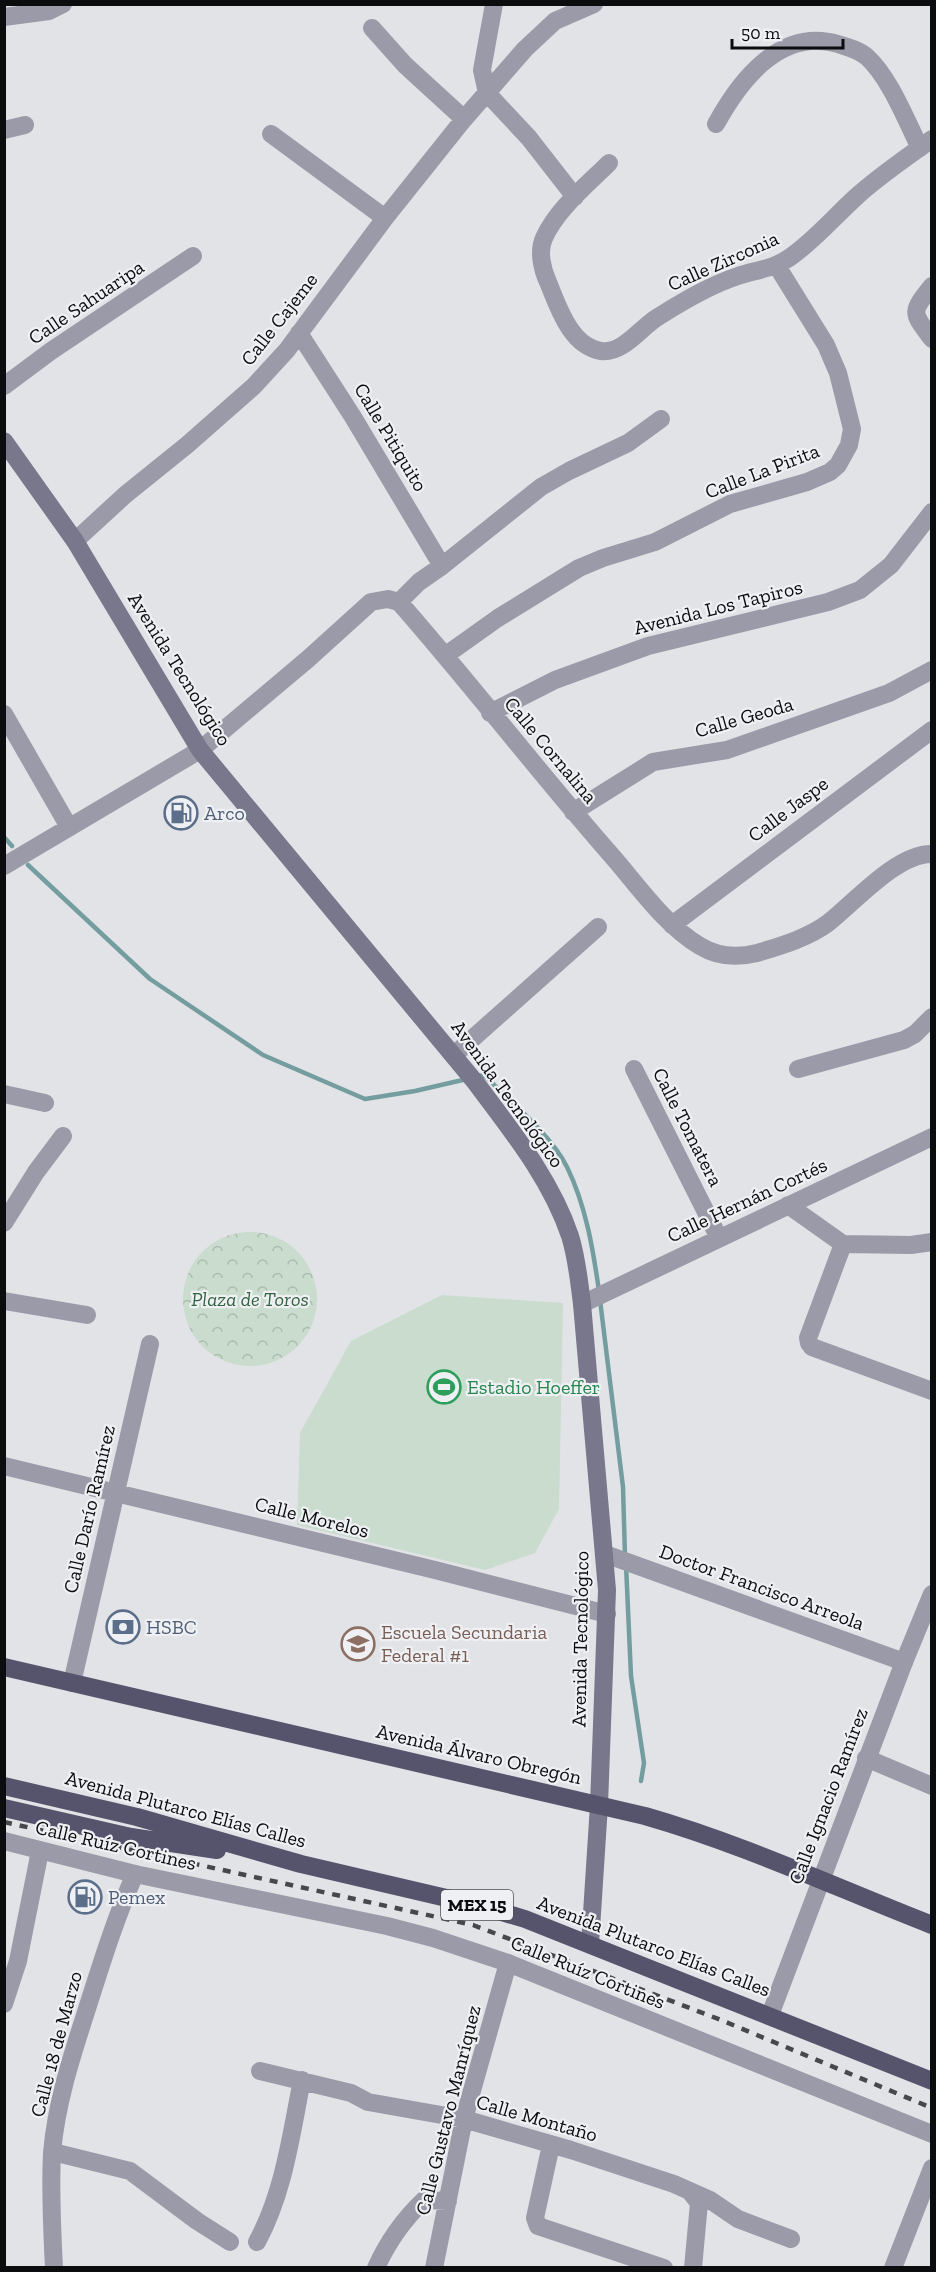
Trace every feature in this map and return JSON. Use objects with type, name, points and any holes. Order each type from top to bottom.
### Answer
[{"type":"highway","name":"Avenida Álvaro Obregón","points":[[4,1667],[677,1825],[754,1853],[932,1925]]},
{"type":"highway","name":"Avenida Plutarco Elías Calles","points":[[4,1786],[137,1817],[301,1864],[485,1907],[590,1944],[932,2081]]},
{"type":"highway","points":[[4,1808],[131,1836],[301,1864]]},
{"type":"main road","name":"Avenida Tecnológico","points":[[4,441],[75,541],[200,750],[454,1055],[516,1137],[552,1196],[570,1238],[582,1304],[605,1554],[607,1614],[599,1805],[590,1944]]},
{"type":"street","points":[[4,17],[49,10],[63,4]]},
{"type":"street","points":[[494,4],[482,70],[487,93],[529,138],[575,197],[609,163]]},
{"type":"street","name":"Calle Cajeme","points":[[75,541],[125,495],[187,446],[255,386],[299,333],[385,218],[464,119],[525,49],[555,21],[594,4]]},
{"type":"street","points":[[372,28],[405,65],[464,119]]},
{"type":"street","points":[[716,124],[736,90],[749,74],[788,47],[812,39],[857,51],[867,57],[885,80],[926,143]]},
{"type":"street","points":[[4,130],[25,125]]},
{"type":"street","points":[[271,134],[385,218]]},
{"type":"street","name":"Calle Zirconia","points":[[575,197],[544,238],[541,255],[545,277],[565,322],[575,334],[596,349],[613,350],[640,332],[654,319],[691,297],[737,276],[777,266],[812,239],[859,194],[926,143]]},
{"type":"street","name":"Calle Sahuaripa","points":[[4,386],[51,351],[193,256]]},
{"type":"street","name":"Calle La Pirita","points":[[446,655],[498,618],[579,567],[655,542],[730,504],[807,482],[830,472],[838,465],[849,445],[852,429],[838,373],[826,345],[777,266]]},
{"type":"street","points":[[932,286],[916,306],[915,312],[917,319],[932,339]]},
{"type":"street","name":"Calle Pitiquito","points":[[299,333],[353,417],[442,566]]},
{"type":"street","points":[[4,866],[200,750],[308,660],[371,602],[388,598],[399,602],[418,582],[442,566],[541,487],[627,442],[661,419]]},
{"type":"street","name":"Avenida Los Tapiros","points":[[490,713],[555,680],[648,646],[828,602],[860,590],[891,565],[932,512]]},
{"type":"street","name":"Calle Cornalina","points":[[399,602],[446,655],[490,713],[573,812],[672,924],[699,946],[716,954],[734,956],[753,954],[796,939],[827,924],[865,890],[911,857],[932,854]]},
{"type":"street","name":"Calle Geoda","points":[[573,812],[653,762],[727,750],[889,693],[932,670]]},
{"type":"street","points":[[4,714],[69,827]]},
{"type":"street","name":"Calle Jaspe","points":[[672,924],[932,730]]},
{"type":"street","points":[[454,1055],[598,927]]},
{"type":"street","points":[[798,1069],[903,1040],[915,1034],[932,1017]]},
{"type":"street","name":"Calle Tomatera","points":[[634,1069],[719,1238]]},
{"type":"street","points":[[4,1094],[45,1103]]},
{"type":"street","points":[[4,1223],[36,1172],[63,1136]]},
{"type":"street","name":"Calle Hernán Cortés","points":[[582,1304],[932,1137]]},
{"type":"street","points":[[788,1205],[843,1244],[931,1244]]},
{"type":"street","points":[[843,1244],[808,1338],[809,1343],[812,1347],[932,1391]]},
{"type":"street","points":[[4,1301],[87,1315]]},
{"type":"street","name":"Calle Darío Ramírez","points":[[72,1683],[150,1344]]},
{"type":"street","name":"Calle Morelos","points":[[4,1466],[607,1614]]},
{"type":"street","name":"Doctor Francisco Arreola","points":[[605,1554],[904,1662]]},
{"type":"street","name":"Calle Ignacio Ramírez","points":[[770,2015],[866,1758],[932,1594]]},
{"type":"street","points":[[866,1758],[932,1786]]},
{"type":"street","name":"Calle Ruíz Cortines","points":[[4,1841],[135,1874],[387,1926],[434,1938],[508,1963],[932,2134]]},
{"type":"street","points":[[4,2004],[18,1961],[40,1851]]},
{"type":"street","name":"Calle 18 de Marzo","points":[[54,2268],[51,2200],[52,2152],[58,2110],[69,2064],[116,1917],[135,1874]]},
{"type":"street","name":"Calle Gustavo Manríquez","points":[[434,2268],[464,2119],[508,1963]]},
{"type":"street","name":"Calle Montaño","points":[[260,2071],[351,2093],[368,2102],[464,2119],[551,2145],[674,2184],[710,2200],[738,2219],[791,2239]]},
{"type":"street","points":[[257,2242],[268,2221],[284,2170],[302,2080]]},
{"type":"street","points":[[551,2145],[535,2218],[538,2226],[664,2268]]},
{"type":"street","points":[[52,2152],[130,2171],[197,2221],[230,2242]]},
{"type":"street","points":[[893,2268],[932,2168]]},
{"type":"street","points":[[691,2193],[699,2203],[693,2268]]},
{"type":"street","points":[[376,2268],[387,2244],[408,2216],[424,2200],[448,2201]]},
{"type":"green space","name":"Plaza de Toros","points":[[250,1232],[276,1237],[297,1252],[312,1273],[317,1299],[312,1325],[297,1346],[276,1361],[250,1366],[224,1361],[203,1346],[188,1325],[183,1299],[188,1273],[203,1252],[224,1237]]},
{"type":"green space","name":"Estadio Hoeffer","points":[[442,1295],[563,1303],[559,1509],[535,1553],[485,1570],[297,1525],[300,1433],[351,1341]]},
{"type":"waterway","points":[[4,837],[12,846]]},
{"type":"waterway","points":[[28,865],[150,979],[263,1055],[365,1099],[467,1079]]},
{"type":"waterway","points":[[476,1077],[484,1075],[517,1107],[541,1131],[567,1167],[584,1212],[599,1291]]},
{"type":"waterway","points":[[600,1300],[623,1487],[625,1557]]},
{"type":"waterway","points":[[626,1565],[631,1676],[644,1763],[641,1781]]},
{"type":"railway","points":[[4,1822],[473,1925],[721,2020],[932,2108]]},
{"type":"place","name":"Arco","points":[[181,813]]},
{"type":"place","name":"Estadio Hoeffer","points":[[444,1387]]},
{"type":"place","name":"HSBC","points":[[123,1627]]},
{"type":"place","name":"Escuela Secundaria Federal #1","points":[[358,1644]]},
{"type":"place","name":"Pemex","points":[[85,1897]]}]
